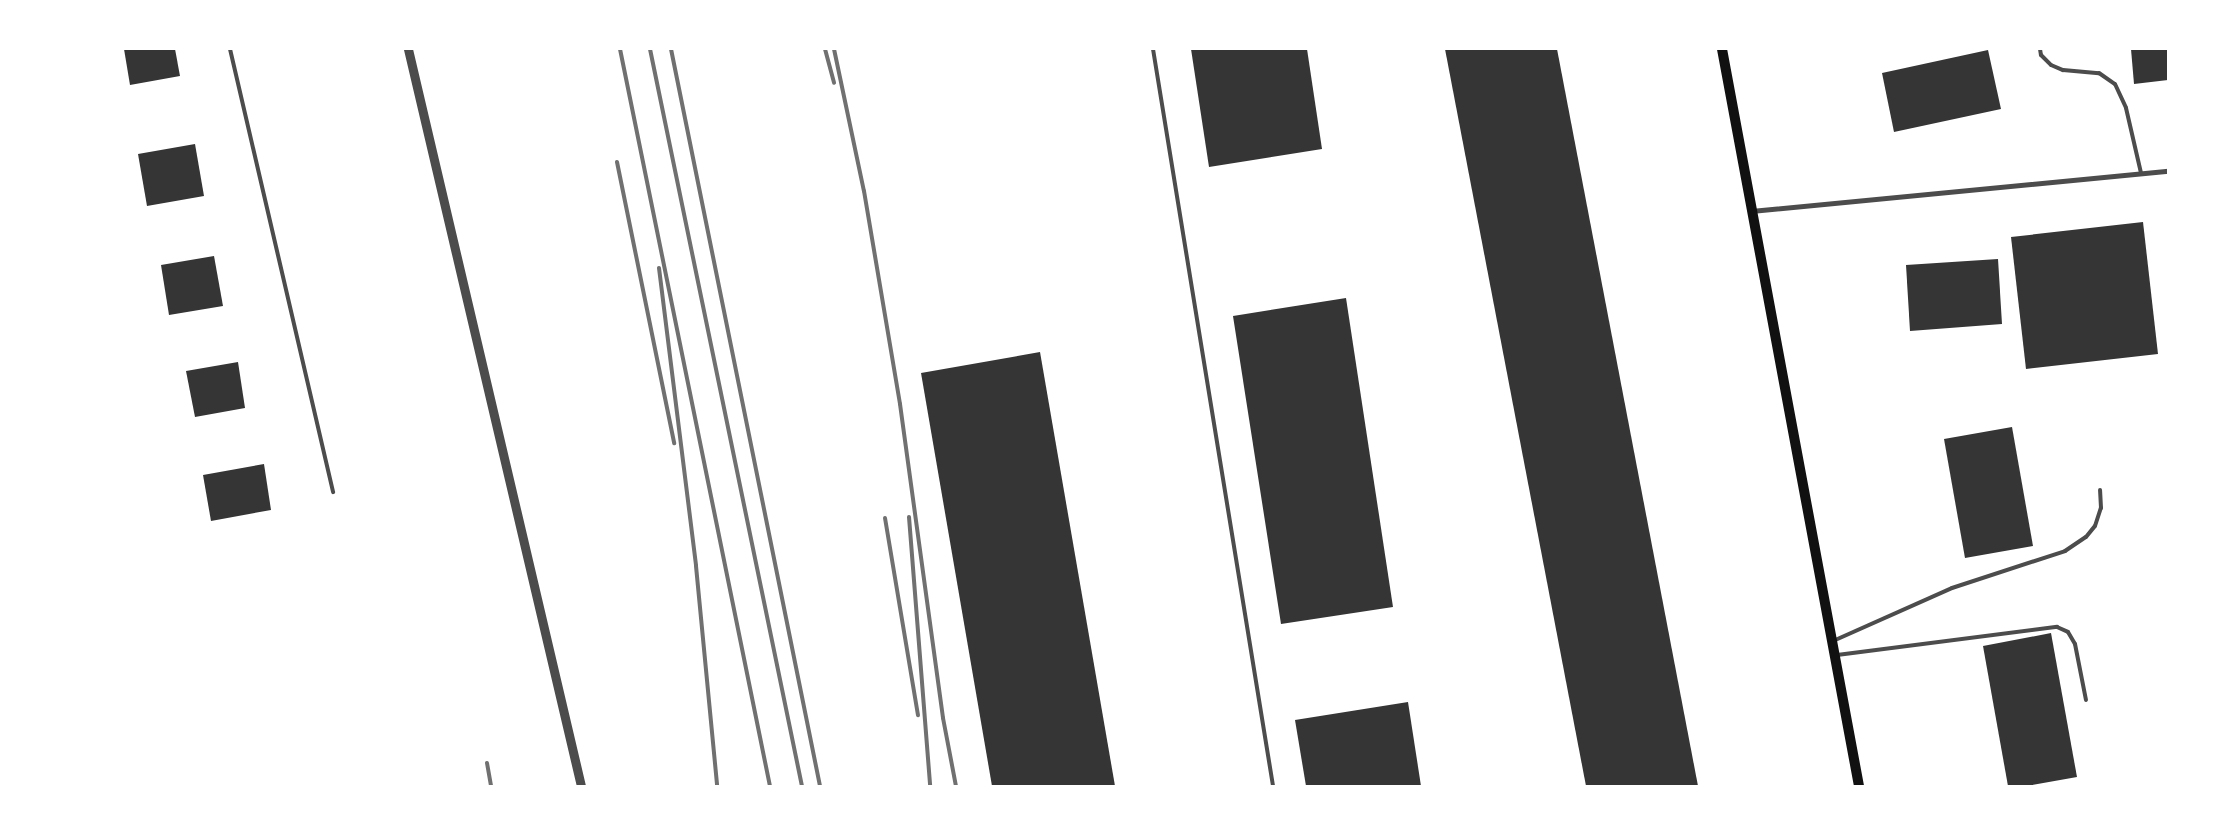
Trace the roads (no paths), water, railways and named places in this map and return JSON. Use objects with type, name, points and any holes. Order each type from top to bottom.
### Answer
[{"type":"main road","points":[[1722,49],[1750,212],[1859,786]]},
{"type":"street","points":[[408,49],[581,786]]},
{"type":"street","points":[[1750,212],[2168,171]]},
{"type":"lane","points":[[230,49],[333,492]]},
{"type":"lane","points":[[1153,49],[1273,786]]},
{"type":"lane","points":[[2040,49],[2041,55],[2051,65],[2063,70],[2099,73],[2115,84],[2126,108],[2141,174]]},
{"type":"lane","points":[[1831,641],[1952,588],[2066,551],[2086,537],[2095,526],[2101,508],[2100,490]]},
{"type":"lane","points":[[1834,655],[2057,627],[2068,632],[2075,644],[2086,700]]},
{"type":"railway","points":[[620,49],[770,786]]},
{"type":"railway","points":[[650,49],[802,786]]},
{"type":"railway","points":[[671,49],[820,786]]},
{"type":"railway","points":[[825,49],[834,83]]},
{"type":"railway","points":[[834,49],[864,191],[900,404],[943,718],[956,786]]},
{"type":"railway","points":[[617,162],[674,443]]},
{"type":"railway","points":[[659,268],[696,566],[717,786]]},
{"type":"railway","points":[[909,517],[930,786]]},
{"type":"railway","points":[[885,518],[918,715]]},
{"type":"railway","points":[[487,763],[491,786]]}]
